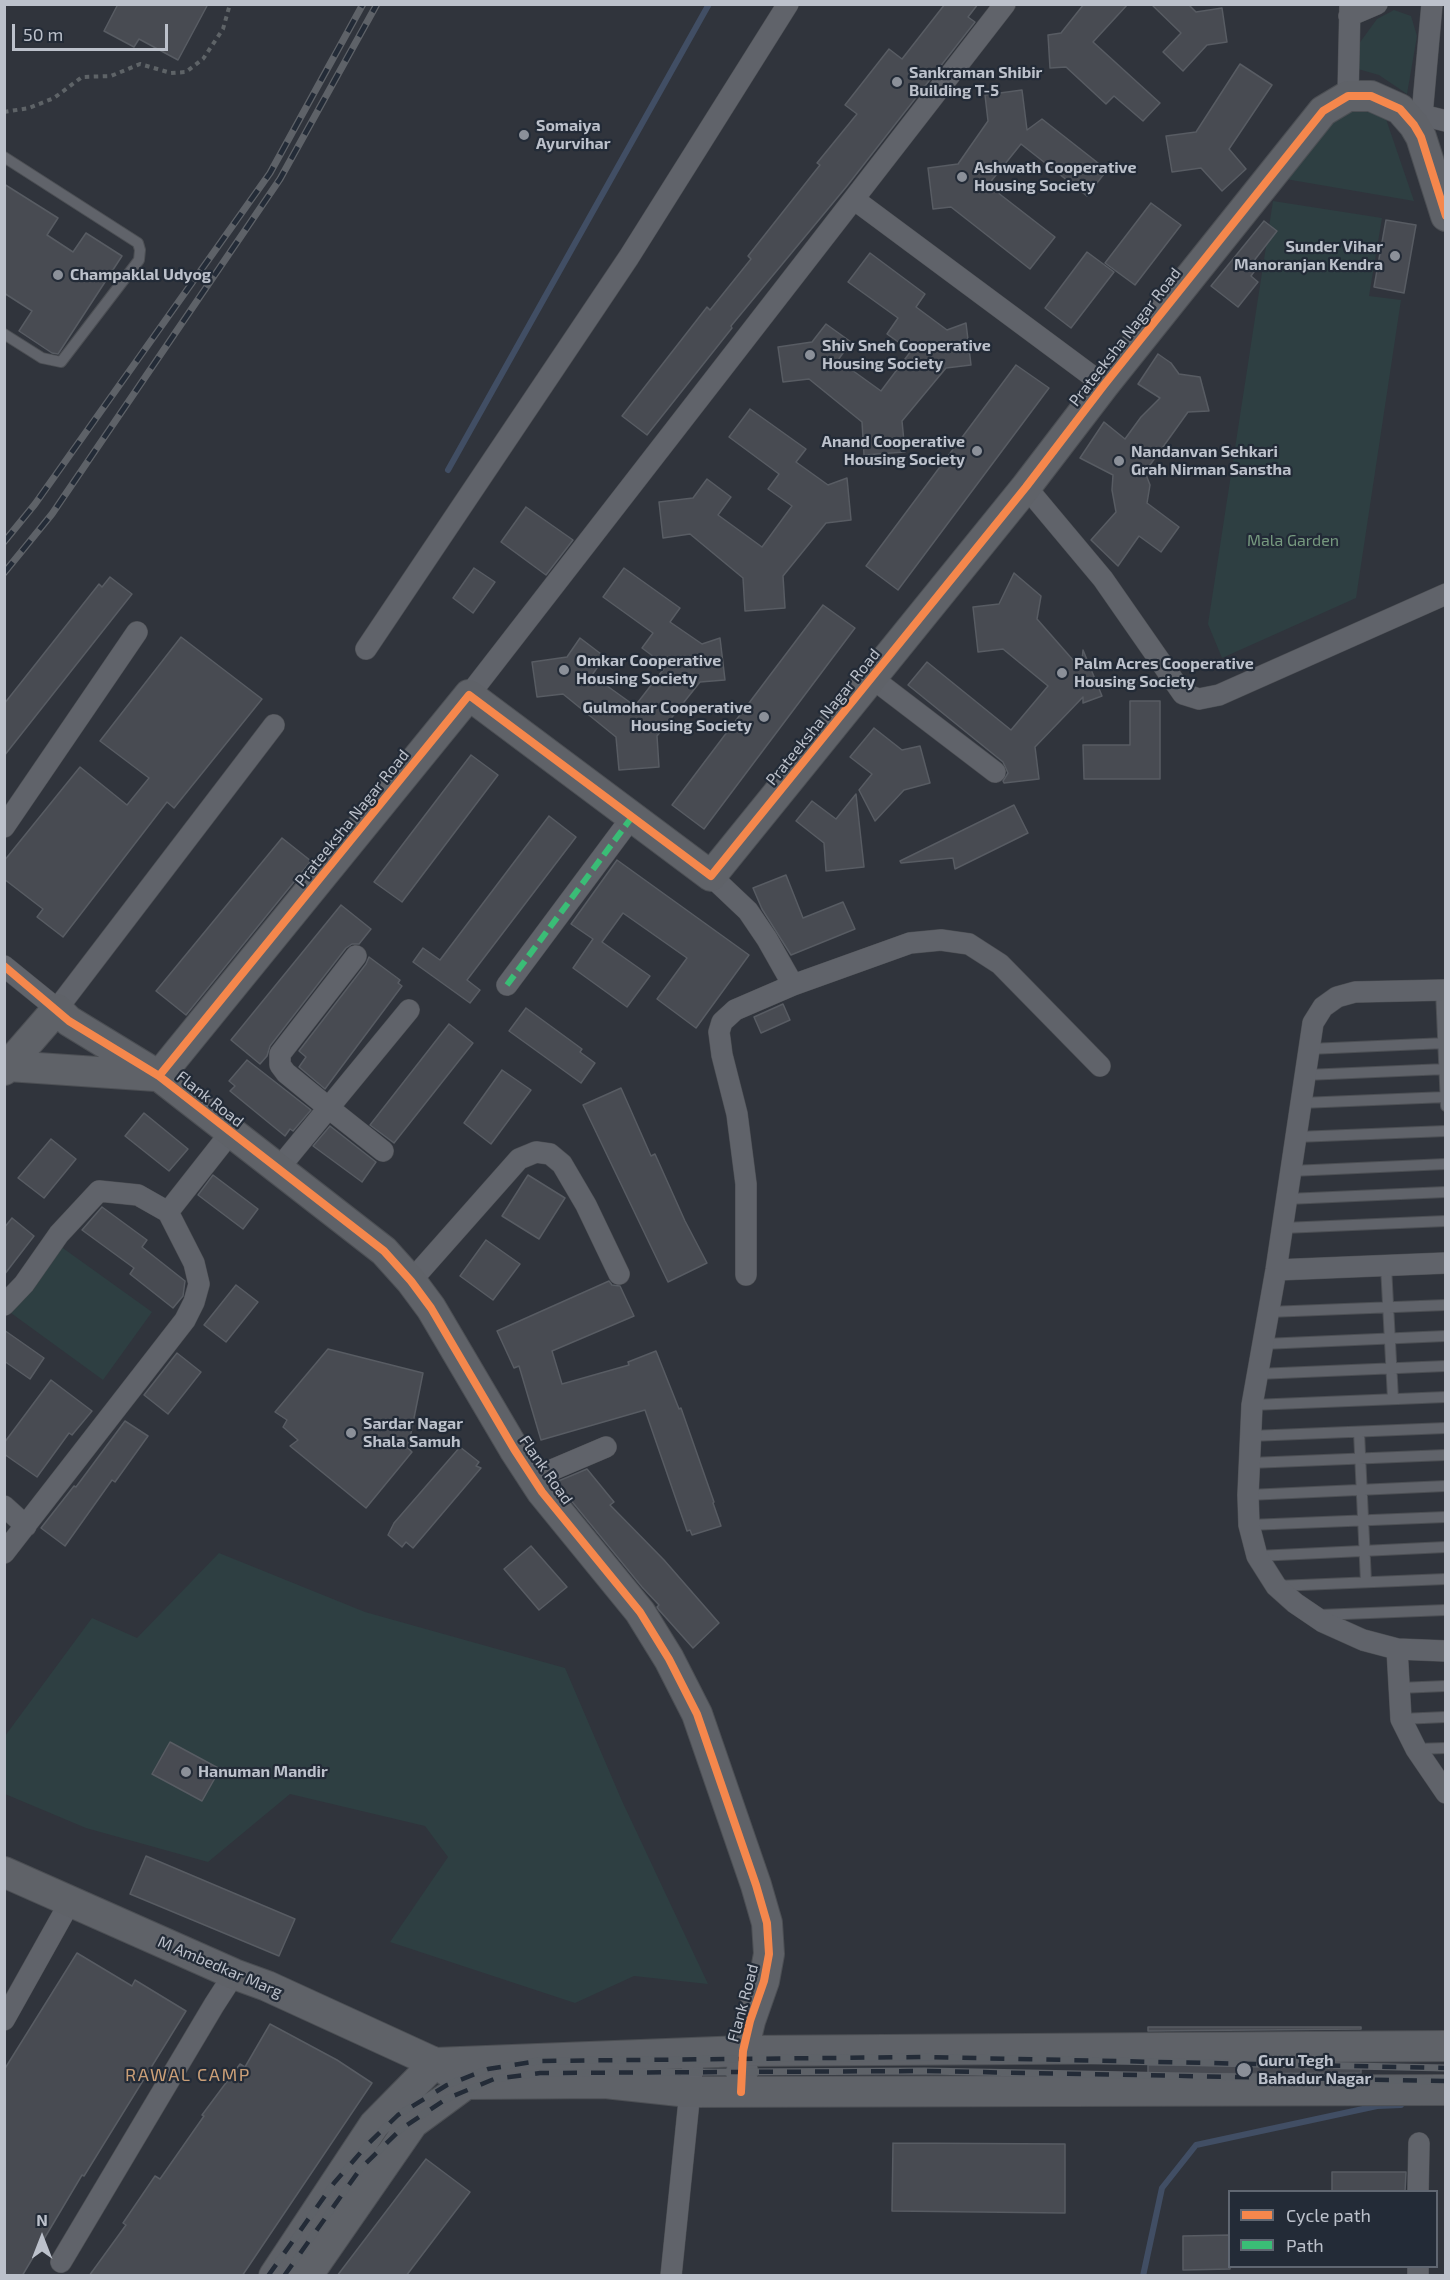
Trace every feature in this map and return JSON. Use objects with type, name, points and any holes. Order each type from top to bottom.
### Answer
[{"type":"street","points":[[366,650],[629,257],[788,4]]},
{"type":"street","points":[[793,985],[748,911],[711,876],[470,695],[1005,4]]},
{"type":"street","points":[[1377,4],[1349,10],[1348,96],[1371,96],[1418,120],[1446,121]]},
{"type":"street","points":[[1432,4],[1418,120],[1421,137],[1446,216]]},
{"type":"street","name":"Prateeksha Nagar Road","points":[[711,876],[1026,487],[1104,385],[1323,111],[1348,96]]},
{"type":"street","points":[[855,200],[1104,385]]},
{"type":"street","points":[[1026,487],[1102,579],[1183,694],[1199,699],[1218,695],[1446,594]]},
{"type":"street","points":[[4,827],[137,632]]},
{"type":"street","points":[[872,678],[995,772]]},
{"type":"street","name":"Prateeksha Nagar Road","points":[[159,1076],[470,695]]},
{"type":"street","points":[[6,1068],[63,1015],[274,725]]},
{"type":"street","points":[[507,985],[632,817]]},
{"type":"street","points":[[746,1275],[746,1184],[737,1114],[722,1055],[719,1032],[722,1022],[735,1010],[793,985],[910,943],[941,940],[969,944],[1000,964],[1100,1066]]},
{"type":"street","points":[[356,956],[280,1054],[280,1065],[286,1073],[383,1151]]},
{"type":"street","points":[[4,966],[63,1015],[70,1070]]},
{"type":"street","points":[[1443,990],[1355,992],[1337,997],[1323,1007],[1313,1023],[1283,1228],[1252,1405],[1248,1495],[1249,1525],[1257,1556],[1276,1586],[1295,1604],[1323,1622],[1363,1640],[1397,1649],[1446,1651]]},
{"type":"street","points":[[279,1168],[330,1109],[409,1010]]},
{"type":"street","name":"Flank Road","points":[[63,1015],[159,1076],[384,1251],[431,1308],[533,1478],[640,1612],[669,1659],[697,1714],[767,1923],[770,1954],[743,2051],[741,2092]]},
{"type":"street","points":[[6,1068],[159,1076]]},
{"type":"street","points":[[168,1212],[231,1132]]},
{"type":"street","points":[[411,1281],[519,1159],[536,1152],[550,1154],[562,1164],[586,1205],[619,1274]]},
{"type":"street","points":[[4,1305],[24,1284],[59,1234],[99,1191],[138,1195],[168,1212],[194,1263],[199,1284],[194,1302],[185,1320],[4,1553]]},
{"type":"street","points":[[1276,1270],[1446,1263]]},
{"type":"street","points":[[533,1478],[606,1447]]},
{"type":"street","points":[[4,1506],[26,1526]]},
{"type":"street","points":[[1397,1649],[1401,1719],[1416,1749],[1443,1785]]},
{"type":"street","name":"M Ambedkar Marg","points":[[4,1872],[234,1974],[267,1986],[435,2063],[466,2084]]},
{"type":"street","points":[[4,2020],[70,1902]]},
{"type":"street","points":[[61,2262],[234,1974]]},
{"type":"street","points":[[274,2276],[374,2125],[435,2063],[743,2051],[1446,2046]]},
{"type":"street","points":[[1111,2049],[1111,2091]]},
{"type":"street","points":[[671,2276],[694,2052]]},
{"type":"street","points":[[307,2276],[413,2123],[466,2084],[605,2083],[689,2092],[1446,2090]]},
{"type":"street","points":[[1418,2190],[1419,2143]]},
{"type":"lane","points":[[4,157],[138,243],[140,250],[139,260],[61,362],[42,358],[4,334]]},
{"type":"lane","points":[[1443,990],[1446,1106]]},
{"type":"lane","points":[[1309,1049],[1444,1043]]},
{"type":"lane","points":[[1305,1075],[1445,1069]]},
{"type":"lane","points":[[1301,1103],[1445,1097]]},
{"type":"lane","points":[[1296,1137],[1446,1131]]},
{"type":"lane","points":[[1291,1171],[1446,1164]]},
{"type":"lane","points":[[1287,1199],[1446,1192]]},
{"type":"lane","points":[[1283,1228],[1446,1221]]},
{"type":"lane","points":[[1386,1266],[1393,1399]]},
{"type":"lane","points":[[1268,1312],[1446,1305]]},
{"type":"lane","points":[[1263,1344],[1446,1336]]},
{"type":"lane","points":[[1257,1374],[1446,1366]]},
{"type":"lane","points":[[1252,1405],[1446,1397]]},
{"type":"lane","points":[[1251,1436],[1446,1428]]},
{"type":"lane","points":[[1359,1432],[1366,1582]]},
{"type":"lane","points":[[1250,1463],[1446,1455]]},
{"type":"lane","points":[[1248,1495],[1446,1486]]},
{"type":"lane","points":[[1249,1525],[1446,1517]]},
{"type":"lane","points":[[1257,1556],[1446,1547]]},
{"type":"lane","points":[[1276,1586],[1446,1579]]},
{"type":"lane","points":[[1313,1615],[1446,1610]]},
{"type":"lane","points":[[1399,1688],[1446,1686]]},
{"type":"lane","points":[[1401,1719],[1446,1717]]},
{"type":"lane","points":[[1416,1749],[1446,1748]]},
{"type":"path","points":[[4,112],[28,108],[54,98],[82,77],[111,76],[140,64],[171,73],[186,72],[203,59],[224,29],[230,4]]},
{"type":"green space","points":[[1394,10],[1411,16],[1417,36],[1407,94],[1379,75],[1358,69],[1339,71],[1377,19]]},
{"type":"green space","points":[[1364,105],[1386,119],[1414,201],[1262,175],[1323,106]]},
{"type":"green space","name":"Mala Garden","points":[[1273,201],[1382,218],[1369,296],[1401,300],[1356,598],[1222,658],[1208,624]]},
{"type":"green space","points":[[60,1246],[152,1312],[103,1380],[11,1313]]},
{"type":"green space","points":[[219,1553],[365,1612],[565,1668],[622,1801],[708,1984],[634,1976],[575,2003],[390,1942],[448,1857],[425,1826],[290,1794],[208,1862],[86,1828],[5,1794],[5,1736],[92,1618],[137,1638]]},
{"type":"building","points":[[118,4],[208,4],[178,60],[139,39],[134,47],[104,31]]},
{"type":"building","points":[[945,4],[978,4],[968,17],[975,22],[847,186],[731,326],[732,328],[647,435],[622,416],[707,307],[710,310],[751,259],[748,256],[820,165],[817,163],[857,114],[845,105],[889,49],[902,59]]},
{"type":"building","points":[[1084,4],[1128,4],[1093,42],[1160,103],[1143,121],[1114,96],[1106,104],[1066,67],[1050,68],[1048,35],[1061,33]]},
{"type":"building","points":[[1151,4],[1188,4],[1196,12],[1222,8],[1227,42],[1207,45],[1183,71],[1163,52],[1181,33]]},
{"type":"building","points":[[1240,64],[1272,85],[1229,149],[1246,169],[1222,191],[1201,168],[1172,172],[1166,136],[1196,132]]},
{"type":"building","name":"Ashwath Cooperative Housing Society","points":[[1022,90],[1027,130],[1042,119],[1107,170],[1087,196],[1021,144],[988,185],[1055,237],[1030,269],[951,207],[933,209],[928,168],[958,164],[988,121],[985,95]]},
{"type":"building","name":"Champaklal Udyog","points":[[4,184],[58,218],[47,235],[73,252],[86,233],[122,256],[58,354],[52,353],[19,331],[32,311],[4,293]]},
{"type":"building","points":[[1151,203],[1181,225],[1135,285],[1105,263]]},
{"type":"building","name":"Sunder Vihar Manoranjan Kendra","points":[[1386,220],[1416,225],[1404,293],[1374,287]]},
{"type":"building","points":[[1264,221],[1277,231],[1253,262],[1258,266],[1251,276],[1258,282],[1238,307],[1211,286]]},
{"type":"building","points":[[1087,252],[1114,272],[1071,328],[1045,308]]},
{"type":"building","name":"Shiv Sneh Cooperative Housing Society","points":[[870,253],[925,294],[916,307],[947,330],[966,323],[971,365],[946,368],[902,421],[905,452],[864,455],[862,422],[809,379],[783,382],[778,347],[812,342],[826,324],[851,342],[838,360],[881,391],[911,351],[887,334],[898,318],[848,282]]},
{"type":"building","name":"Nandanvan Sehkari Grah Nirman Sanstha","points":[[1158,354],[1171,363],[1179,374],[1200,377],[1209,411],[1188,412],[1145,472],[1150,485],[1147,503],[1179,527],[1161,552],[1139,536],[1118,566],[1091,540],[1116,512],[1112,490],[1113,475],[1080,458],[1104,422],[1125,439],[1141,417],[1160,398],[1138,384]]},
{"type":"building","name":"Anand Cooperative Housing Society","points":[[1016,365],[1049,388],[898,590],[866,566]]},
{"type":"building","points":[[750,409],[806,449],[796,462],[828,485],[847,478],[851,520],[826,523],[783,576],[785,608],[745,611],[743,578],[690,534],[663,538],[659,502],[693,498],[707,479],[731,497],[718,515],[762,547],[792,506],[768,489],[779,474],[729,437]]},
{"type":"building","points":[[526,507],[573,540],[546,575],[501,542]]},
{"type":"building","points":[[474,568],[495,582],[473,613],[453,598]]},
{"type":"building","name":"Omkar Cooperative Housing Society","points":[[624,568],[680,608],[670,622],[702,644],[720,638],[725,680],[700,682],[657,736],[659,767],[619,770],[616,737],[563,694],[537,697],[532,662],[567,657],[580,638],[605,657],[592,675],[635,706],[666,666],[642,648],[653,633],[603,597]]},
{"type":"building","name":"Palm Acres Cooperative Housing Society","points":[[1014,573],[1041,596],[1037,619],[1073,660],[1082,661],[1083,650],[1102,696],[1083,703],[1083,697],[1035,747],[1039,779],[1004,783],[1008,773],[1003,762],[908,685],[927,662],[1011,730],[1048,686],[1003,649],[978,652],[973,607],[999,604]]},
{"type":"building","points":[[110,577],[132,594],[4,756],[4,704],[99,584],[102,587]]},
{"type":"building","name":"Gulmohar Cooperative Housing Society","points":[[823,605],[855,628],[704,829],[672,805]]},
{"type":"building","points":[[181,637],[262,699],[174,808],[167,802],[63,937],[37,917],[43,909],[4,879],[4,861],[80,767],[127,805],[149,778],[100,741]]},
{"type":"building","points":[[1130,701],[1160,701],[1160,779],[1084,779],[1083,745],[1130,745]]},
{"type":"building","points":[[874,728],[902,750],[920,746],[930,783],[904,790],[875,821],[859,790],[872,774],[850,757]]},
{"type":"building","points":[[471,755],[498,775],[402,902],[374,882]]},
{"type":"building","points":[[856,794],[864,867],[826,871],[824,843],[796,821],[812,801],[836,819]]},
{"type":"building","points":[[1014,805],[1028,833],[955,869],[953,858],[901,863],[900,861]]},
{"type":"building","points":[[549,816],[576,837],[467,980],[480,990],[470,1003],[413,962],[423,948],[440,960]]},
{"type":"building","points":[[282,838],[311,861],[186,1015],[156,991]]},
{"type":"building","points":[[617,860],[749,955],[696,1028],[657,999],[687,958],[623,913],[602,942],[650,976],[627,1007],[573,968],[593,939],[571,924]]},
{"type":"building","points":[[786,875],[803,918],[843,902],[855,929],[791,955],[762,909],[753,888]]},
{"type":"building","points":[[341,905],[371,929],[359,944],[352,944],[346,948],[270,1046],[267,1056],[260,1064],[231,1040]]},
{"type":"building","points":[[369,957],[400,980],[398,983],[402,986],[325,1089],[299,1067],[306,1057],[299,1051]]},
{"type":"building","points":[[783,1004],[790,1020],[761,1033],[754,1017]]},
{"type":"building","points":[[526,1008],[582,1049],[580,1052],[595,1063],[581,1083],[509,1031]]},
{"type":"building","points":[[449,1024],[473,1043],[394,1143],[370,1125]]},
{"type":"building","points":[[247,1060],[311,1110],[293,1131],[290,1129],[285,1136],[230,1091],[235,1086],[229,1081]]},
{"type":"building","points":[[502,1070],[531,1090],[491,1144],[464,1123]]},
{"type":"building","points":[[621,1088],[651,1156],[655,1154],[707,1263],[668,1282],[583,1105]]},
{"type":"building","points":[[144,1113],[188,1149],[169,1171],[125,1136]]},
{"type":"building","points":[[330,1126],[376,1162],[362,1182],[313,1146]]},
{"type":"building","points":[[51,1139],[76,1159],[44,1198],[18,1178]]},
{"type":"building","points":[[213,1175],[258,1209],[243,1229],[198,1195]]},
{"type":"building","points":[[528,1175],[565,1198],[539,1239],[502,1216]]},
{"type":"building","points":[[102,1207],[147,1240],[142,1247],[185,1281],[183,1296],[173,1308],[130,1274],[134,1268],[82,1230]]},
{"type":"building","points":[[12,1218],[34,1236],[4,1275],[4,1228]]},
{"type":"building","points":[[486,1240],[520,1264],[493,1300],[460,1276]]},
{"type":"building","points":[[609,1281],[612,1285],[620,1286],[634,1316],[552,1351],[562,1384],[629,1365],[628,1362],[656,1351],[679,1409],[681,1408],[721,1526],[692,1535],[690,1530],[687,1531],[645,1410],[541,1440],[519,1366],[514,1368],[497,1331]]},
{"type":"building","points":[[236,1285],[258,1302],[226,1342],[204,1325]]},
{"type":"building","points":[[4,1330],[44,1358],[30,1379],[4,1361]]},
{"type":"building","name":"Sardar Nagar Shala Samuh","points":[[328,1349],[423,1373],[408,1448],[412,1452],[366,1508],[290,1446],[298,1440],[283,1427],[287,1420],[275,1412]]},
{"type":"building","points":[[177,1353],[201,1372],[168,1414],[144,1395]]},
{"type":"building","points":[[51,1380],[92,1411],[72,1435],[69,1433],[37,1477],[4,1454],[4,1443]]},
{"type":"building","points":[[125,1421],[148,1436],[115,1482],[112,1480],[65,1546],[41,1528],[74,1486],[76,1487]]},
{"type":"building","points":[[460,1447],[479,1462],[476,1466],[481,1468],[413,1548],[406,1542],[402,1547],[388,1535],[394,1523]]},
{"type":"building","points":[[587,1469],[614,1502],[610,1505],[664,1560],[719,1623],[693,1648],[659,1610],[657,1607],[659,1605],[556,1482]]},
{"type":"building","points":[[531,1546],[567,1587],[539,1610],[504,1569]]},
{"type":"building","name":"Hanuman Mandir","points":[[170,1742],[220,1769],[202,1801],[152,1774]]},
{"type":"building","points":[[146,1856],[295,1919],[279,1956],[130,1894]]},
{"type":"building","points":[[77,1953],[132,1986],[135,1980],[186,2011],[84,2176],[82,2175],[22,2276],[4,2276],[4,2070]]},
{"type":"building","points":[[270,2024],[337,2060],[372,2083],[242,2276],[89,2276],[126,2225],[123,2223],[155,2176],[160,2179],[204,2116],[202,2115],[240,2064],[245,2067]]},
{"type":"building","points":[[1148,2027],[1361,2027],[1361,2029],[1148,2031]]},
{"type":"building","points":[[1361,2064],[1361,2073],[1148,2074],[1148,2065]]},
{"type":"building","points":[[893,2143],[1065,2144],[1065,2213],[892,2211]]},
{"type":"building","points":[[426,2159],[470,2192],[406,2276],[337,2276]]},
{"type":"building","points":[[1332,2172],[1406,2172],[1405,2190],[1332,2190]]},
{"type":"building","points":[[1228,2235],[1228,2268],[1230,2269],[1183,2270],[1183,2236]]},
{"type":"waterway","points":[[448,470],[709,4]]},
{"type":"waterway","points":[[1143,2276],[1162,2188],[1196,2145],[1377,2106],[1401,2105]]},
{"type":"railway","points":[[4,542],[35,504],[270,173],[363,4]]},
{"type":"railway","points":[[4,573],[52,514],[280,179],[377,4]]},
{"type":"railway","points":[[268,2276],[334,2183],[368,2144],[398,2115],[447,2085],[488,2069],[538,2061],[924,2057],[1446,2068]]},
{"type":"railway","points":[[284,2276],[361,2168],[401,2129],[446,2099],[494,2079],[540,2073],[925,2071],[1446,2081]]},
{"type":"marked path","points":[[507,985],[632,817]]},
{"type":"cycle path","points":[[159,1076],[469,695],[711,876],[1026,487],[1104,385],[1323,111],[1348,96],[1371,96],[1400,109],[1421,137],[1446,216]]},
{"type":"cycle path","points":[[4,966],[69,1021],[159,1076],[384,1251],[431,1308],[542,1492],[640,1612],[669,1659],[697,1714],[767,1923],[769,1954],[764,1981],[750,2021],[743,2051],[741,2092]]},
{"type":"place","name":"Sankraman Shibir Building T-5","points":[[897,82]]},
{"type":"place","name":"Somaiya Ayurvihar","points":[[524,135]]},
{"type":"place","name":"Ashwath Cooperative Housing Society","points":[[962,177]]},
{"type":"place","name":"Sunder Vihar Manoranjan Kendra","points":[[1395,256]]},
{"type":"place","name":"Champaklal Udyog","points":[[58,275]]},
{"type":"place","name":"Shiv Sneh Cooperative Housing Society","points":[[810,355]]},
{"type":"place","name":"Anand Cooperative Housing Society","points":[[977,451]]},
{"type":"place","name":"Nandanvan Sehkari Grah Nirman Sanstha","points":[[1119,461]]},
{"type":"place","name":"Omkar Cooperative Housing Society","points":[[564,670]]},
{"type":"place","name":"Palm Acres Cooperative Housing Society","points":[[1062,673]]},
{"type":"place","name":"Gulmohar Cooperative Housing Society","points":[[764,717]]},
{"type":"place","name":"Sardar Nagar Shala Samuh","points":[[351,1433]]},
{"type":"place","name":"Hanuman Mandir","points":[[186,1772]]},
{"type":"place","name":"Guru Tegh Bahadur Nagar","points":[[1244,2070]]},
{"type":"district","name":"RAWAL CAMP","points":[[188,2075]]}]
